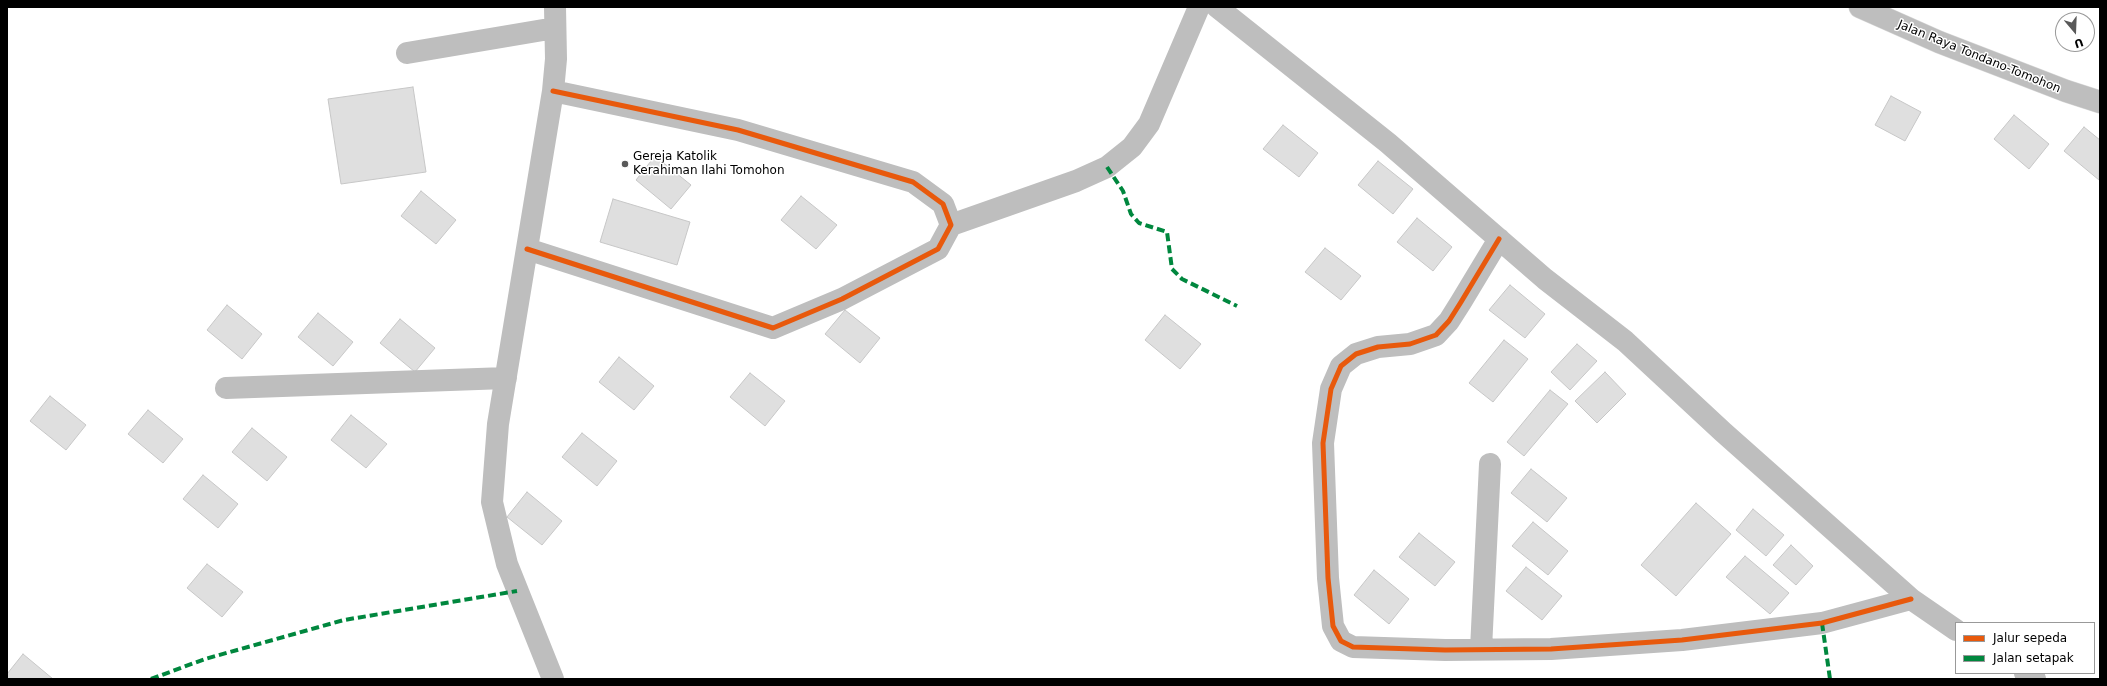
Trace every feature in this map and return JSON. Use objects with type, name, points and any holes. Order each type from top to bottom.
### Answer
[{"type":"main road","points":[[527,249],[773,328],[842,299],[938,249],[951,225],[1076,181],[1107,167],[1132,147],[1149,124],[1199,7]]},
{"type":"main road","points":[[1217,7],[1388,142],[1545,279],[1625,342],[1723,432],[1911,599],[1955,629]]},
{"type":"main road","name":"Jalan Raya Tondano-Tomohon","points":[[1860,7],[1939,42],[2066,92],[2100,102]]},
{"type":"main road","points":[[407,54],[555,17],[553,91],[498,424],[492,502],[507,564],[553,679]]},
{"type":"main road","points":[[553,91],[738,130],[913,182],[943,204],[951,225]]},
{"type":"main road","points":[[1499,239],[1457,308],[1436,335],[1410,344],[1378,347],[1356,354],[1341,366],[1331,389],[1323,444],[1328,578],[1333,626],[1342,641],[1353,647],[1370,648],[1551,650],[1697,638],[1822,623],[1911,599]]},
{"type":"main road","points":[[226,388],[506,378]]},
{"type":"main road","points":[[1481,649],[1490,464]]},
{"type":"building","points":[[413,87],[426,172],[341,184],[328,99]]},
{"type":"building","points":[[1891,96],[1921,112],[1905,141],[1875,125]]},
{"type":"building","points":[[2014,115],[2049,144],[2029,169],[1994,139]]},
{"type":"building","points":[[1283,125],[1318,153],[1299,177],[1263,149]]},
{"type":"building","points":[[2084,127],[2100,140],[2099,180],[2064,151]]},
{"type":"building","points":[[655,156],[691,185],[671,209],[636,180]]},
{"type":"building","points":[[1378,161],[1413,189],[1393,214],[1358,185]]},
{"type":"building","points":[[421,191],[456,220],[436,244],[401,216]]},
{"type":"building","points":[[801,196],[837,225],[816,249],[781,220]]},
{"type":"building","points":[[613,199],[690,222],[677,265],[600,242]]},
{"type":"building","points":[[1417,218],[1452,247],[1433,271],[1397,242]]},
{"type":"building","points":[[1325,248],[1361,276],[1341,300],[1305,272]]},
{"type":"building","points":[[1510,285],[1545,314],[1525,338],[1489,310]]},
{"type":"building","points":[[227,305],[262,334],[242,359],[207,330]]},
{"type":"building","points":[[845,310],[880,338],[860,363],[825,334]]},
{"type":"building","points":[[318,313],[353,342],[333,366],[298,337]]},
{"type":"building","points":[[1165,315],[1201,344],[1180,369],[1145,340]]},
{"type":"building","points":[[400,319],[435,348],[415,372],[380,343]]},
{"type":"building","points":[[1504,340],[1528,359],[1493,402],[1469,383]]},
{"type":"building","points":[[1577,344],[1597,361],[1570,390],[1551,372]]},
{"type":"building","points":[[619,357],[654,386],[634,410],[599,382]]},
{"type":"building","points":[[1605,372],[1626,394],[1597,423],[1575,401]]},
{"type":"building","points":[[750,373],[785,401],[765,426],[730,397]]},
{"type":"building","points":[[1550,390],[1568,404],[1524,456],[1507,442]]},
{"type":"building","points":[[50,396],[86,425],[66,450],[30,421]]},
{"type":"building","points":[[148,410],[183,439],[163,463],[128,434]]},
{"type":"building","points":[[351,415],[387,444],[366,468],[331,440]]},
{"type":"building","points":[[252,428],[287,457],[267,481],[232,452]]},
{"type":"building","points":[[582,433],[617,461],[597,486],[562,457]]},
{"type":"building","points":[[1531,469],[1567,498],[1547,522],[1511,493]]},
{"type":"building","points":[[203,475],[238,504],[218,528],[183,499]]},
{"type":"building","points":[[527,492],[562,521],[542,545],[507,517]]},
{"type":"building","points":[[1696,503],[1731,534],[1676,596],[1641,565]]},
{"type":"building","points":[[1753,509],[1784,535],[1766,556],[1736,530]]},
{"type":"building","points":[[1533,522],[1568,551],[1548,575],[1512,546]]},
{"type":"building","points":[[1419,533],[1455,562],[1435,586],[1399,557]]},
{"type":"building","points":[[1791,545],[1813,566],[1796,585],[1773,565]]},
{"type":"building","points":[[1745,556],[1789,593],[1770,614],[1726,577]]},
{"type":"building","points":[[207,564],[243,592],[222,617],[187,588]]},
{"type":"building","points":[[1526,567],[1562,596],[1542,620],[1506,591]]},
{"type":"building","points":[[1374,570],[1409,599],[1389,624],[1354,595]]},
{"type":"building","points":[[23,654],[53,679],[7,679],[7,674]]},
{"type":"marked path","points":[[1107,167],[1123,191],[1131,214],[1139,223],[1167,232],[1172,269],[1182,279],[1237,306]]},
{"type":"marked path","points":[[151,679],[205,659],[344,620],[517,591]]},
{"type":"marked path","points":[[1822,623],[1830,679]]},
{"type":"cycle path","points":[[527,249],[773,328],[842,299],[938,249],[951,225],[943,204],[913,182],[738,130],[553,91]]},
{"type":"cycle path","points":[[1499,239],[1449,321],[1436,335],[1410,344],[1378,347],[1356,354],[1341,366],[1331,389],[1323,443],[1328,578],[1333,626],[1341,641],[1353,647],[1445,650],[1551,649],[1682,640],[1822,623],[1911,599]]},
{"type":"place","name":"Gereja Katolik Kerahiman Ilahi Tomohon","points":[[625,164]]}]
